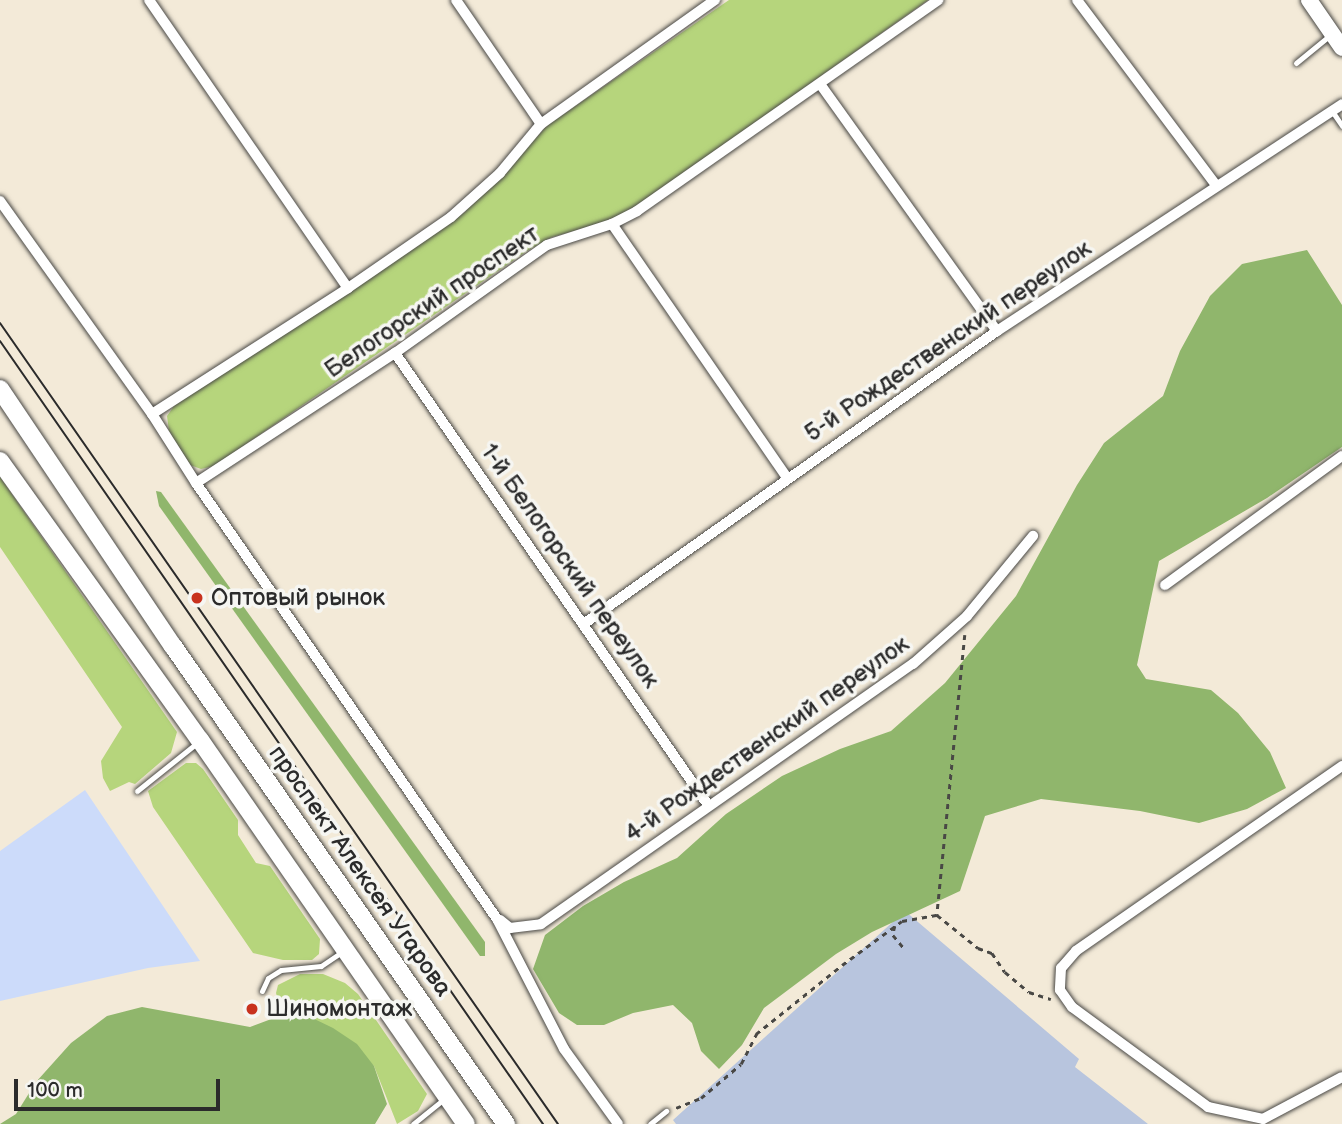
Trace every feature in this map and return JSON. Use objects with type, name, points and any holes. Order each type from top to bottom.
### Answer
[{"type":"main road","points":[[1309,0],[1342,48]]},
{"type":"main road","name":"проспект Алексея Угарова","points":[[0,388],[173,646],[506,1124]]},
{"type":"main road","points":[[0,461],[200,740],[466,1124]]},
{"type":"main road","points":[[146,664],[173,646]]},
{"type":"street","points":[[149,0],[348,288]]},
{"type":"street","points":[[456,0],[541,124]]},
{"type":"street","points":[[152,414],[348,288],[451,216],[500,173],[541,124],[715,0]]},
{"type":"street","name":"Белогорский проспект","points":[[196,483],[395,353],[547,245],[612,224],[637,211],[938,0]]},
{"type":"street","points":[[1077,0],[1216,185]]},
{"type":"street","points":[[820,84],[997,331]]},
{"type":"street","name":"5-й Рождественский переулок","points":[[585,623],[997,331],[1342,104]]},
{"type":"street","points":[[0,201],[152,414],[196,483],[497,919],[564,1049],[618,1124]]},
{"type":"street","points":[[612,224],[787,478]]},
{"type":"street","name":"1-й Белогорский переулок","points":[[395,353],[585,623],[708,805]]},
{"type":"street","points":[[1165,585],[1342,456]]},
{"type":"street","name":"4-й Рождественский переулок","points":[[497,919],[510,928],[541,925],[708,805],[913,664],[967,617],[1033,536]]},
{"type":"street","points":[[1342,766],[1076,951],[1061,968],[1060,990],[1065,1000],[1208,1107],[1263,1119],[1342,1077]]},
{"type":"lane","points":[[1296,62],[1332,34]]},
{"type":"lane","points":[[1332,111],[1342,126]]},
{"type":"lane","points":[[137,791],[200,740]]},
{"type":"lane","points":[[262,991],[268,978],[281,970],[321,966],[346,950]]},
{"type":"lane","points":[[413,1124],[447,1096]]},
{"type":"lane","points":[[650,1124],[666,1111]]},
{"type":"path","points":[[937,915],[967,617]]},
{"type":"path","points":[[666,1111],[701,1098],[741,1064],[755,1034],[902,921],[937,915],[978,948],[992,953],[1005,972],[1029,992],[1049,999],[1065,1000]]},
{"type":"path","points":[[895,926],[893,935],[903,947]]},
{"type":"shaded area","points":[[85,790],[200,961],[148,968],[0,1001],[0,851]]},
{"type":"shaded area","points":[[905,911],[1079,1059],[1075,1067],[1148,1124],[676,1124],[673,1120]]},
{"type":"green space","points":[[729,0],[928,0],[629,212],[600,224],[552,237],[527,251],[214,466],[201,469],[190,465],[169,431],[167,416],[174,406],[465,212],[548,125]]},
{"type":"green space","points":[[1307,250],[1342,305],[1342,447],[1267,498],[1159,561],[1137,665],[1146,679],[1211,690],[1238,713],[1270,752],[1286,788],[1247,809],[1199,823],[1140,811],[1041,799],[985,816],[960,891],[872,932],[836,954],[764,1008],[742,1045],[719,1069],[701,1051],[692,1023],[673,1005],[633,1013],[604,1025],[577,1025],[559,1013],[533,969],[545,935],[583,906],[624,882],[677,858],[726,814],[782,776],[840,749],[891,731],[945,683],[1016,596],[1077,485],[1104,443],[1163,396],[1180,351],[1210,296],[1242,264]]},
{"type":"green space","points":[[0,477],[177,732],[171,753],[135,784],[129,782],[110,791],[103,778],[101,761],[122,727],[0,547]]},
{"type":"green space","points":[[156,491],[161,492],[485,942],[485,956],[480,956],[159,506]]},
{"type":"green space","points":[[186,763],[196,763],[203,769],[238,820],[238,835],[256,863],[270,866],[320,939],[319,954],[312,960],[283,960],[253,953],[153,807],[148,791]]},
{"type":"green space","points":[[300,974],[323,974],[345,983],[358,994],[427,1094],[418,1111],[397,1124],[374,1066],[304,1014],[282,1015],[276,993],[278,985]]},
{"type":"green space","points":[[142,1007],[250,1027],[282,1015],[304,1014],[333,1028],[357,1044],[374,1066],[387,1104],[375,1124],[0,1124],[16,1114],[36,1082],[71,1043],[107,1016]]},
{"type":"tram line","points":[[0,323],[558,1124]]},
{"type":"tram line","points":[[0,341],[543,1124]]},
{"type":"place","name":"Оптовый рынок","points":[[197,598]]},
{"type":"place","name":"Шиномонтаж","points":[[252,1009]]}]
